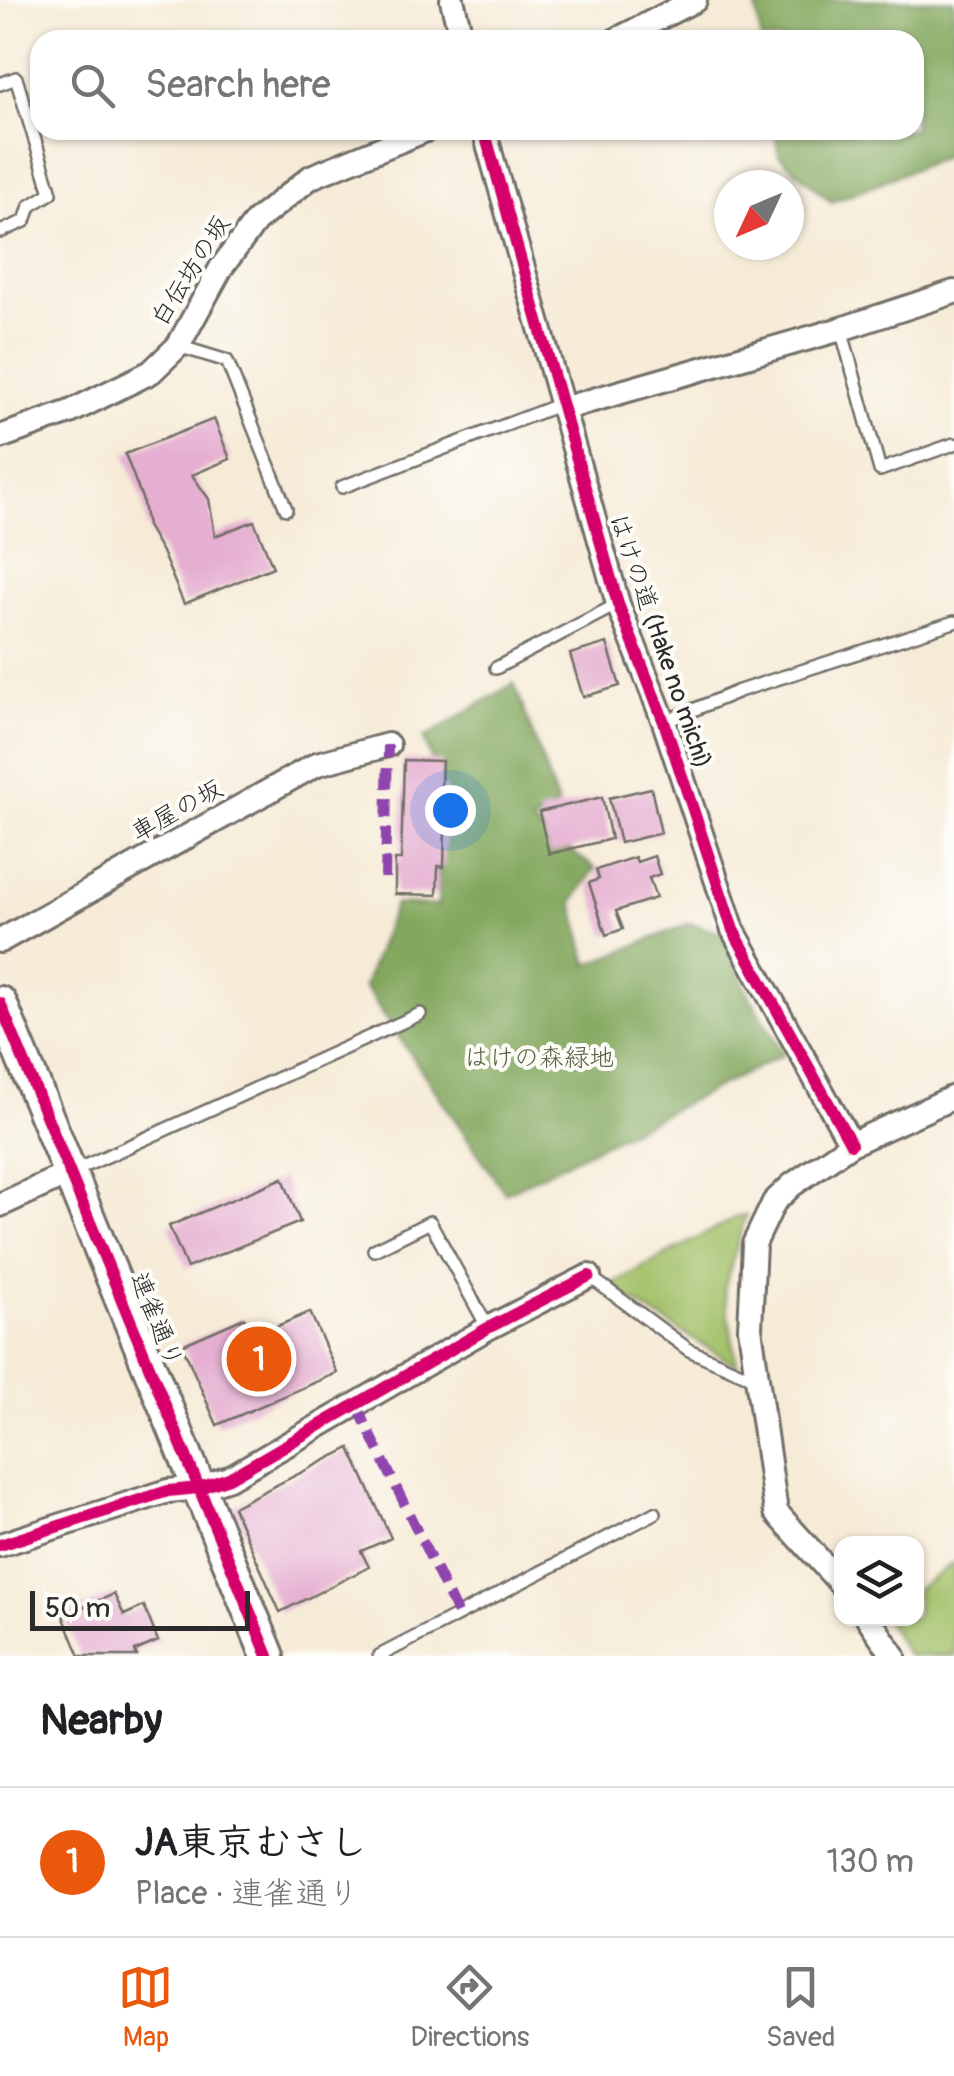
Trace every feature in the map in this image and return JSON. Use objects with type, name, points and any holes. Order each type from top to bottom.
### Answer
[{"type":"main road","name":"連雀通り","points":[[0,1003],[10,1059],[70,1172],[268,1656]]},
{"type":"street","points":[[452,0],[460,30]]},
{"type":"street","points":[[636,30],[695,0]]},
{"type":"street","name":"白伝坊の坂","points":[[0,437],[70,412],[151,372],[178,346],[221,268],[256,221],[312,177],[402,140]]},
{"type":"street","name":"はけの道 (Hake no michi)","points":[[487,140],[618,604],[664,722],[733,930],[851,1144]]},
{"type":"street","points":[[562,406],[841,329],[954,292]]},
{"type":"street","name":"車屋の坂","points":[[0,942],[317,764],[388,745]]},
{"type":"street","points":[[834,1576],[776,1512],[750,1328],[754,1244],[774,1202],[792,1185],[851,1144],[954,1097]]},
{"type":"street","points":[[0,1205],[70,1172]]},
{"type":"street","points":[[0,1545],[168,1491],[199,1488],[243,1472],[488,1328],[589,1276]]},
{"type":"street","points":[[873,1626],[894,1656]]},
{"type":"lane","points":[[0,84],[16,78],[30,124]]},
{"type":"lane","points":[[0,232],[25,221],[30,206],[51,193],[35,140]]},
{"type":"lane","points":[[841,329],[880,470],[954,444]]},
{"type":"lane","points":[[178,346],[227,362],[286,509]]},
{"type":"lane","points":[[342,487],[562,406]]},
{"type":"lane","points":[[496,668],[618,604]]},
{"type":"lane","points":[[664,722],[740,691],[954,622]]},
{"type":"lane","points":[[70,1172],[420,1014]]},
{"type":"lane","points":[[374,1250],[430,1222],[488,1328]]},
{"type":"lane","points":[[589,1276],[688,1350],[755,1379]]},
{"type":"lane","points":[[379,1656],[656,1513]]},
{"type":"green space","points":[[755,0],[954,0],[954,153],[831,202],[804,178],[804,170],[796,170],[779,155],[777,140],[924,140],[924,30],[760,30]]},
{"type":"green space","name":"はけの森緑地","points":[[514,683],[558,805],[532,823],[595,868],[573,902],[588,965],[690,923],[723,934],[749,995],[784,1054],[505,1193],[364,986],[395,904],[438,906],[441,786],[424,738]]},
{"type":"green space","points":[[746,1215],[724,1289],[737,1366],[608,1286],[739,1216]]},
{"type":"green space","points":[[954,1563],[954,1656],[908,1656],[889,1626],[924,1626],[924,1584]]},
{"type":"building","points":[[214,419],[230,459],[192,475],[209,499],[215,536],[254,521],[273,567],[184,604],[147,526],[142,498],[125,454]]},
{"type":"building","points":[[607,643],[620,686],[583,697],[570,654]]},
{"type":"building","points":[[404,760],[442,761],[441,787],[446,787],[444,867],[438,866],[437,895],[395,894],[395,860],[401,860]]},
{"type":"building","points":[[651,788],[661,833],[620,843],[609,798]]},
{"type":"building","points":[[602,797],[611,839],[549,854],[539,812]]},
{"type":"building","points":[[654,856],[660,874],[649,878],[656,898],[616,911],[623,929],[606,935],[589,883],[599,879],[596,870],[635,857],[637,862]]},
{"type":"building","points":[[283,1178],[300,1222],[187,1268],[169,1226]]},
{"type":"building","points":[[310,1312],[337,1373],[217,1425],[182,1345],[244,1318],[252,1337]]},
{"type":"building","points":[[350,1448],[391,1538],[361,1551],[369,1567],[280,1612],[233,1507]]},
{"type":"building","points":[[114,1594],[124,1615],[144,1606],[158,1641],[135,1651],[137,1656],[80,1656],[63,1616]]},
{"type":"marked path","points":[[385,878],[388,745]]},
{"type":"marked path","points":[[357,1406],[458,1615]]},
{"type":"cycle path","points":[[487,140],[618,604],[664,722],[733,930],[851,1144]]},
{"type":"cycle path","points":[[0,1003],[268,1656]]},
{"type":"cycle path","points":[[0,1545],[168,1491],[199,1488],[229,1478],[488,1328],[589,1276]]},
{"type":"place","name":"JA東京むさし","points":[[259,1359]]}]
